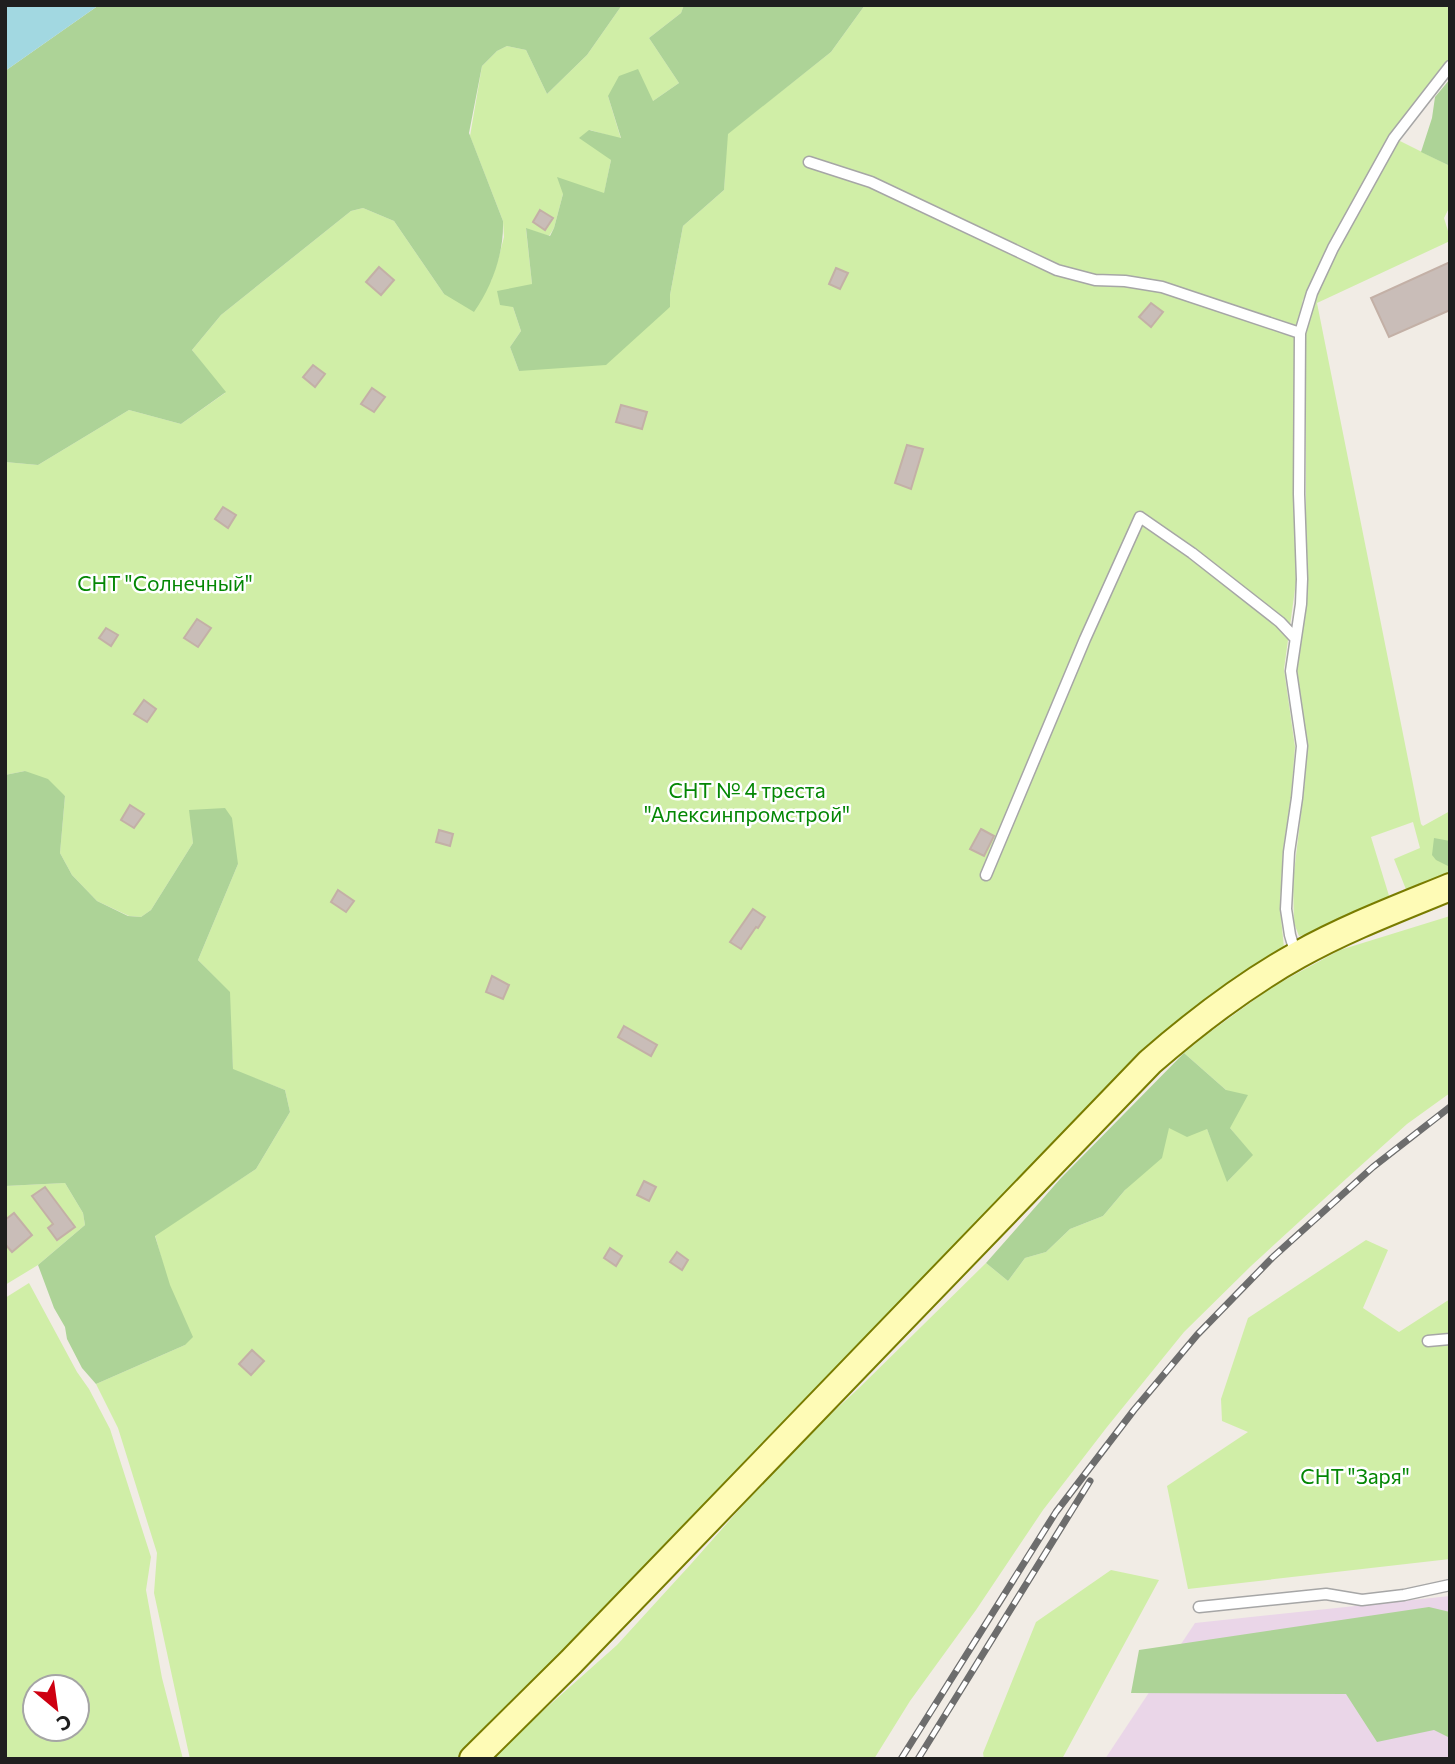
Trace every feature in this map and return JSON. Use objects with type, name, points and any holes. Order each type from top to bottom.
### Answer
[{"type":"main road","points":[[473,1759],[571,1662],[1150,1062],[1193,1025],[1296,956],[1333,936],[1450,887]]},
{"type":"lane","points":[[1296,956],[1286,909],[1289,852],[1302,747],[1291,671],[1301,604],[1300,333],[1312,293],[1394,138],[1450,66]]},
{"type":"lane","points":[[809,162],[871,181],[1058,270],[1095,280],[1125,281],[1162,287],[1300,333]]},
{"type":"lane","points":[[986,875],[1085,639],[1140,517],[1192,553],[1280,622],[1294,638]]},
{"type":"lane","points":[[1429,1340],[1450,1339]]},
{"type":"lane","points":[[1199,1607],[1326,1594],[1362,1600],[1450,1585]]},
{"type":"shaded area","points":[[1450,1596],[1450,1759],[1105,1759],[1195,1623]]},
{"type":"green space","points":[[99,5],[622,5],[587,55],[547,94],[526,50],[507,46],[497,51],[482,66],[469,133],[503,221],[503,233],[496,269],[474,312],[444,294],[394,221],[363,208],[351,211],[221,315],[192,350],[226,392],[181,424],[129,410],[38,465],[5,462],[5,71]]},
{"type":"green space","name":"СНТ № 4 треста \"Алексинпромстрой\"","points":[[622,5],[684,5],[681,13],[649,38],[679,83],[653,101],[608,96],[621,139],[590,130],[611,160],[604,194],[563,194],[554,228],[549,236],[526,229],[532,284],[513,307],[521,331],[510,347],[519,371],[670,307],[683,226],[724,190],[727,134],[831,52],[865,5],[1450,5],[1450,60],[1424,92],[1394,138],[1450,166],[1450,206],[1444,218],[1448,231],[1450,230],[1450,241],[1317,303],[1421,824],[1423,826],[1450,811],[1450,876],[1407,892],[1394,859],[1420,848],[1413,822],[1371,837],[1390,899],[1310,934],[1299,936],[1294,923],[1293,881],[1305,779],[1306,743],[1296,671],[1306,606],[1305,333],[1312,310],[1311,294],[1303,299],[1294,344],[1296,582],[1284,669],[1295,747],[1283,850],[1280,908],[1284,948],[1234,980],[1141,1056],[1078,1117],[812,1393],[583,1637],[456,1759],[190,1759],[154,1593],[157,1553],[118,1428],[96,1384],[185,1345],[155,1235],[256,1169],[290,1112],[285,1090],[233,1070],[229,992],[198,960],[238,864],[190,810],[193,843],[151,910],[141,917],[129,916],[97,901],[72,875],[60,853],[65,796],[25,771],[5,775],[5,462],[38,465],[129,410],[181,424],[225,393],[192,350],[221,315],[351,211],[363,208],[394,221],[444,294],[491,281],[504,237],[503,221],[470,136],[482,66],[497,51],[507,46],[526,50],[547,94],[587,55]]},
{"type":"green space","points":[[684,5],[865,5],[831,52],[728,134],[724,190],[683,226],[670,307],[606,365],[519,371],[510,347],[521,331],[513,307],[500,305],[497,291],[532,284],[526,228],[550,236],[563,194],[557,177],[604,193],[611,160],[579,138],[589,130],[621,138],[608,96],[619,76],[638,69],[653,101],[679,83],[649,38],[681,13]]},
{"type":"green space","points":[[1450,79],[1450,166],[1421,152],[1432,118],[1435,97]]},
{"type":"green space","points":[[25,771],[48,779],[65,796],[60,853],[72,875],[97,901],[128,916],[141,917],[151,910],[193,843],[189,810],[225,808],[232,818],[238,864],[198,960],[230,992],[233,1069],[285,1090],[290,1112],[256,1169],[155,1236],[170,1285],[193,1337],[185,1345],[96,1384],[82,1368],[67,1339],[65,1327],[54,1308],[38,1265],[85,1225],[83,1213],[65,1183],[5,1186],[5,775]]},
{"type":"green space","points":[[1434,838],[1450,841],[1450,867],[1432,855]]},
{"type":"green space","points":[[1450,916],[1450,1093],[1407,1124],[1251,1266],[1184,1332],[1043,1510],[976,1610],[910,1701],[874,1759],[489,1759],[617,1645],[791,1451],[986,1263],[1008,1281],[1025,1258],[1046,1252],[1070,1229],[1103,1216],[1169,1128],[1207,1129],[1228,1181],[1252,1155],[1230,1128],[1226,1090],[1184,1053],[1272,987],[1340,950]]},
{"type":"green space","points":[[1184,1053],[1226,1090],[1248,1095],[1230,1128],[1253,1155],[1227,1182],[1207,1129],[1187,1137],[1169,1128],[1162,1158],[1125,1190],[1103,1216],[1070,1229],[1046,1252],[1025,1258],[1008,1281],[986,1263],[1061,1178]]},
{"type":"green space","points":[[65,1183],[83,1213],[85,1225],[38,1265],[5,1285],[5,1186]]},
{"type":"green space","name":"СНТ \"Заря\"","points":[[1366,1240],[1388,1250],[1363,1308],[1399,1332],[1450,1299],[1450,1559],[1188,1589],[1167,1486],[1248,1432],[1222,1421],[1221,1399],[1248,1318]]},
{"type":"green space","points":[[29,1283],[110,1429],[151,1557],[146,1590],[162,1678],[183,1759],[5,1759],[5,1298]]},
{"type":"green space","points":[[1111,1570],[1159,1580],[1062,1759],[984,1759],[983,1753],[1036,1622]]},
{"type":"green space","points":[[1429,1607],[1450,1612],[1450,1738],[1434,1730],[1377,1742],[1346,1694],[1131,1693],[1139,1650]]},
{"type":"water","points":[[5,5],[99,5],[5,71]]},
{"type":"building","points":[[540,210],[553,218],[545,230],[533,222]]},
{"type":"building","points":[[1450,262],[1450,310],[1389,337],[1371,298]]},
{"type":"building","points":[[379,267],[394,280],[381,295],[366,282]]},
{"type":"building","points":[[836,268],[848,273],[840,289],[829,284]]},
{"type":"building","points":[[1151,303],[1163,312],[1151,327],[1139,317]]},
{"type":"building","points":[[313,365],[325,374],[315,387],[303,377]]},
{"type":"building","points":[[372,388],[385,397],[374,412],[361,404]]},
{"type":"building","points":[[621,405],[647,412],[642,429],[616,422]]},
{"type":"building","points":[[907,445],[923,449],[911,489],[895,483]]},
{"type":"building","points":[[223,507],[236,515],[228,528],[215,519]]},
{"type":"building","points":[[197,619],[211,628],[198,647],[184,638]]},
{"type":"building","points":[[106,628],[118,635],[111,646],[99,638]]},
{"type":"building","points":[[144,700],[156,709],[147,722],[134,714]]},
{"type":"building","points":[[130,805],[144,814],[134,828],[121,820]]},
{"type":"building","points":[[981,829],[994,836],[984,856],[970,849]]},
{"type":"building","points":[[439,830],[453,834],[450,846],[436,842]]},
{"type":"building","points":[[338,890],[354,901],[346,912],[331,902]]},
{"type":"building","points":[[753,909],[765,917],[741,949],[730,942]]},
{"type":"building","points":[[492,976],[509,985],[503,999],[486,992]]},
{"type":"building","points":[[624,1026],[657,1045],[651,1056],[618,1037]]},
{"type":"building","points":[[644,1181],[656,1187],[649,1201],[637,1195]]},
{"type":"building","points":[[45,1187],[75,1227],[57,1240],[48,1228],[53,1224],[32,1196]]},
{"type":"building","points":[[14,1213],[32,1235],[12,1252],[5,1244],[5,1220]]},
{"type":"building","points":[[610,1248],[622,1256],[616,1266],[604,1258]]},
{"type":"building","points":[[677,1252],[688,1260],[682,1270],[670,1262]]},
{"type":"building","points":[[252,1350],[264,1361],[251,1375],[239,1364]]},
{"type":"railway","points":[[901,1759],[1056,1512],[1134,1410],[1197,1335],[1272,1258],[1373,1167],[1450,1107]]},
{"type":"railway","points":[[918,1759],[1090,1481]]},
{"type":"park label","name":"СНТ \"Солнечный\"","points":[[165,582]]}]
